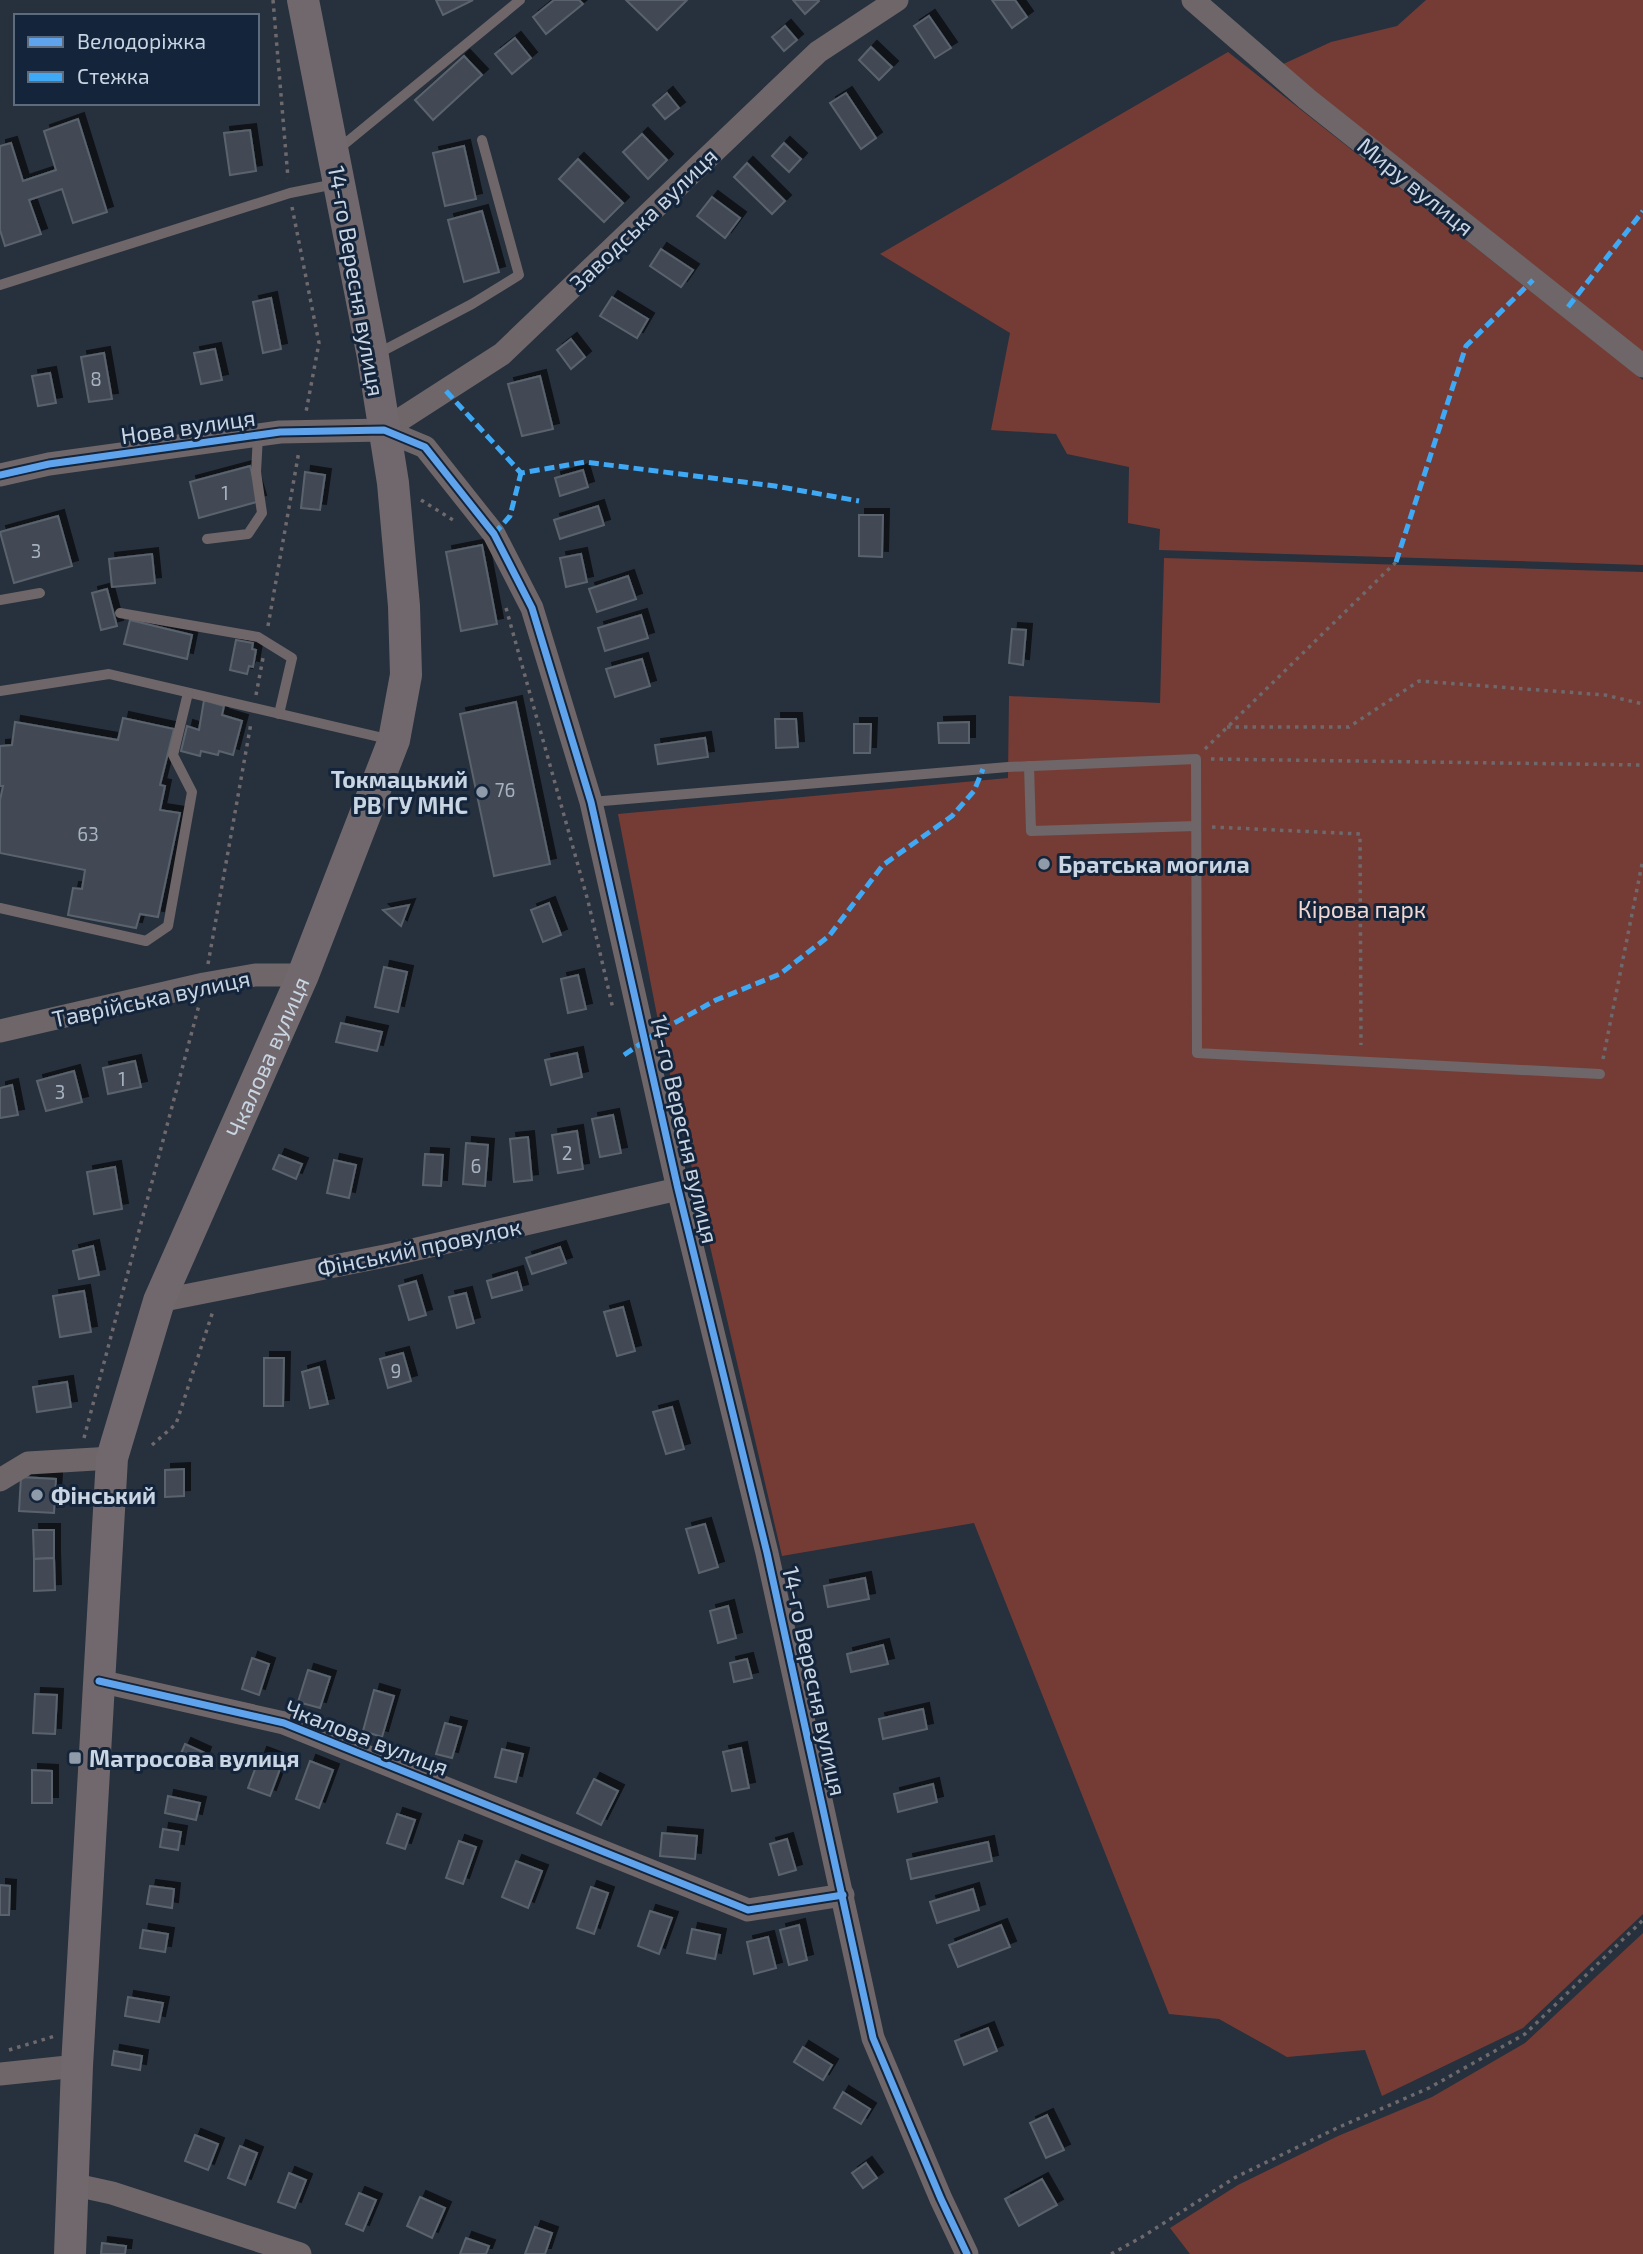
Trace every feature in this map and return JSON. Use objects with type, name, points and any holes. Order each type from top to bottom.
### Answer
[{"type":"main road","name":"14-го Вересня вулиця","points":[[303,0],[373,356],[384,430]]},
{"type":"main road","name":"Чкалова вулиця","points":[[70,2254],[76,2066],[99,1681],[99,1460],[159,1301],[303,975],[394,740],[406,674],[404,606],[393,483],[384,430]]},
{"type":"street","name":"Заводська вулиця","points":[[384,430],[502,354],[818,52],[897,0]]},
{"type":"street","name":"Миру вулиця","points":[[1193,0],[1307,99],[1643,366]]},
{"type":"street","name":"Нова вулиця","points":[[0,475],[49,464],[280,432],[384,430]]},
{"type":"street","name":"14-го Вересня вулиця","points":[[384,430],[425,447],[494,534],[532,608],[591,802],[678,1189],[767,1553],[873,2038],[967,2254]]},
{"type":"street","name":"Таврійська вулиця","points":[[0,1031],[204,984],[255,975],[303,975]]},
{"type":"street","name":"Фінський провулок","points":[[159,1301],[395,1254],[678,1189]]},
{"type":"street","points":[[0,1480],[28,1463],[99,1460]]},
{"type":"street","name":"Чкалова вулиця","points":[[99,1681],[284,1723],[748,1910],[843,1895]]},
{"type":"street","points":[[0,2074],[76,2066]]},
{"type":"street","points":[[71,2184],[112,2193],[300,2254]]},
{"type":"lane","points":[[0,285],[290,193],[336,168],[520,0]]},
{"type":"lane","points":[[373,356],[472,304],[519,275],[482,141]]},
{"type":"lane","points":[[207,539],[248,534],[262,513],[256,472],[258,436]]},
{"type":"lane","points":[[0,600],[40,593]]},
{"type":"lane","points":[[120,613],[258,637],[292,658],[279,714]]},
{"type":"lane","points":[[0,691],[109,674],[394,740]]},
{"type":"lane","points":[[0,908],[146,942],[168,926],[192,792],[173,755],[188,693]]},
{"type":"lane","points":[[591,802],[1029,766],[1196,759],[1197,1053],[1600,1074]]},
{"type":"lane","points":[[1029,766],[1031,831],[1196,826]]},
{"type":"path","points":[[99,1460],[83,1441],[204,984],[319,343],[290,193],[273,0]]},
{"type":"path","points":[[393,483],[464,526]]},
{"type":"path","points":[[1196,759],[1396,562]]},
{"type":"path","points":[[506,607],[588,901],[615,1016]]},
{"type":"path","points":[[1227,727],[1349,727],[1419,681],[1605,695],[1643,704]]},
{"type":"path","points":[[1196,759],[1643,765]]},
{"type":"path","points":[[1196,826],[1360,834],[1361,1062]]},
{"type":"path","points":[[1600,1074],[1643,859]]},
{"type":"path","points":[[152,1445],[176,1424],[212,1311]]},
{"type":"path","points":[[1111,2254],[1142,2238],[1236,2177],[1429,2088],[1525,2034],[1643,1920]]},
{"type":"path","points":[[0,2053],[55,2036]]},
{"type":"green space","points":[[1426,0],[1643,0],[1643,355],[1279,66],[1331,42],[1397,26]]},
{"type":"green space","points":[[1228,52],[1643,380],[1643,565],[1159,550],[1160,529],[1128,523],[1129,467],[1067,454],[1056,434],[991,430],[1010,333],[880,254]]},
{"type":"green space","name":"Кірова парк","points":[[1164,558],[1643,572],[1643,1914],[1523,2028],[1382,2096],[1365,2050],[1287,2057],[1219,2019],[1169,2014],[974,1523],[782,1556],[660,1031],[618,814],[1008,778],[1009,696],[1160,703]]},
{"type":"green space","points":[[1643,1933],[1643,2254],[1190,2254],[1170,2228],[1238,2185],[1338,2136],[1432,2097],[1525,2043]]},
{"type":"building","points":[[436,0],[473,0],[443,15]]},
{"type":"building","points":[[554,0],[579,0],[583,4],[546,34],[533,17]]},
{"type":"building","points":[[626,0],[687,0],[657,30]]},
{"type":"building","points":[[793,0],[818,0],[819,1],[805,14]]},
{"type":"building","points":[[992,0],[1015,0],[1027,17],[1012,28]]},
{"type":"building","points":[[929,16],[951,48],[935,58],[914,26]]},
{"type":"building","points":[[785,26],[797,40],[784,51],[772,37]]},
{"type":"building","points":[[515,38],[531,58],[512,74],[495,54]]},
{"type":"building","points":[[871,47],[892,67],[879,80],[859,60]]},
{"type":"building","points":[[464,56],[482,75],[433,120],[415,100]]},
{"type":"building","points":[[667,93],[679,108],[665,119],[653,105]]},
{"type":"building","points":[[846,93],[876,138],[861,149],[830,103]]},
{"type":"building","points":[[78,119],[107,212],[73,223],[62,189],[29,200],[41,234],[5,246],[0,230],[0,146],[11,143],[23,181],[56,170],[44,131]]},
{"type":"building","points":[[250,130],[256,171],[230,175],[224,133]]},
{"type":"building","points":[[642,134],[667,160],[648,179],[623,152]]},
{"type":"building","points":[[784,143],[801,159],[789,172],[772,156]]},
{"type":"building","points":[[464,146],[476,199],[445,206],[433,153]]},
{"type":"building","points":[[578,159],[623,203],[604,222],[559,179]]},
{"type":"building","points":[[747,163],[785,201],[772,214],[734,177]]},
{"type":"building","points":[[712,197],[740,218],[725,238],[697,216]]},
{"type":"building","points":[[482,211],[499,272],[464,282],[448,220]]},
{"type":"building","points":[[661,249],[693,270],[681,287],[650,266]]},
{"type":"building","points":[[612,297],[648,319],[637,338],[600,316]]},
{"type":"building","points":[[271,298],[281,349],[263,353],[253,302]]},
{"type":"building","points":[[571,339],[585,357],[571,369],[557,350]]},
{"type":"building","points":[[215,349],[222,380],[201,384],[194,353]]},
{"type":"building","points":[[104,353],[112,399],[89,402],[81,357]]},
{"type":"building","points":[[50,373],[56,403],[38,406],[32,376]]},
{"type":"building","points":[[540,376],[553,429],[522,436],[508,384]]},
{"type":"building","points":[[250,466],[260,501],[199,518],[190,482]]},
{"type":"building","points":[[583,470],[588,487],[560,496],[555,478]]},
{"type":"building","points":[[305,472],[325,475],[320,510],[301,508]]},
{"type":"building","points":[[598,506],[604,525],[560,539],[554,520]]},
{"type":"building","points":[[859,515],[883,515],[882,557],[859,556]]},
{"type":"building","points":[[58,516],[72,566],[14,583],[0,532]]},
{"type":"building","points":[[482,545],[497,624],[461,631],[446,552]]},
{"type":"building","points":[[152,554],[155,583],[112,587],[109,559]]},
{"type":"building","points":[[581,554],[587,582],[566,587],[560,558]]},
{"type":"building","points":[[628,576],[636,599],[597,612],[589,589]]},
{"type":"building","points":[[107,589],[117,626],[101,630],[92,593]]},
{"type":"building","points":[[641,615],[648,638],[605,651],[598,628]]},
{"type":"building","points":[[130,620],[192,635],[187,659],[124,644]]},
{"type":"building","points":[[1012,629],[1026,630],[1023,665],[1009,663]]},
{"type":"building","points":[[236,640],[253,643],[252,649],[256,650],[253,667],[249,666],[247,674],[230,670]]},
{"type":"building","points":[[642,659],[650,686],[615,697],[606,669]]},
{"type":"building","points":[[204,700],[224,706],[222,715],[242,721],[233,755],[219,751],[218,755],[201,751],[200,756],[181,751],[187,726],[199,730]]},
{"type":"building","points":[[516,702],[550,864],[494,876],[460,714]]},
{"type":"building","points":[[123,718],[174,729],[160,785],[165,786],[160,810],[180,813],[158,917],[140,914],[136,928],[68,915],[73,888],[82,889],[85,870],[0,853],[0,800],[3,786],[0,786],[0,746],[12,745],[15,722],[118,740]]},
{"type":"building","points":[[775,719],[796,719],[798,747],[776,748]]},
{"type":"building","points":[[969,722],[969,743],[939,743],[938,723]]},
{"type":"building","points":[[854,724],[871,724],[870,753],[854,753]]},
{"type":"building","points":[[705,738],[708,757],[658,764],[655,745]]},
{"type":"building","points":[[549,903],[561,935],[543,942],[531,910]]},
{"type":"building","points":[[409,905],[401,926],[383,910]]},
{"type":"building","points":[[384,967],[407,972],[398,1012],[375,1007]]},
{"type":"building","points":[[578,975],[586,1009],[568,1013],[561,979]]},
{"type":"building","points":[[341,1023],[382,1032],[377,1051],[336,1042]]},
{"type":"building","points":[[577,1053],[582,1077],[551,1085],[545,1060]]},
{"type":"building","points":[[135,1061],[141,1087],[108,1094],[103,1068]]},
{"type":"building","points":[[74,1071],[82,1102],[46,1111],[37,1081]]},
{"type":"building","points":[[12,1085],[18,1115],[0,1118],[0,1088]]},
{"type":"building","points":[[613,1115],[621,1153],[600,1157],[592,1119]]},
{"type":"building","points":[[577,1131],[583,1169],[558,1173],[552,1135]]},
{"type":"building","points":[[528,1137],[532,1180],[514,1182],[510,1139]]},
{"type":"building","points":[[466,1143],[488,1145],[485,1186],[463,1184]]},
{"type":"building","points":[[425,1154],[443,1155],[441,1186],[423,1185]]},
{"type":"building","points":[[279,1155],[302,1164],[296,1179],[273,1169]]},
{"type":"building","points":[[334,1160],[356,1165],[349,1198],[327,1193]]},
{"type":"building","points":[[115,1167],[122,1209],[94,1214],[87,1172]]},
{"type":"building","points":[[93,1246],[99,1275],[79,1279],[73,1251]]},
{"type":"building","points":[[560,1247],[566,1263],[532,1274],[526,1258]]},
{"type":"building","points":[[517,1272],[522,1290],[492,1298],[487,1281]]},
{"type":"building","points":[[416,1281],[426,1315],[409,1320],[399,1286]]},
{"type":"building","points":[[84,1291],[91,1332],[60,1337],[53,1296]]},
{"type":"building","points":[[466,1293],[474,1323],[457,1328],[449,1297]]},
{"type":"building","points":[[623,1307],[635,1351],[617,1356],[604,1312]]},
{"type":"building","points":[[403,1353],[411,1381],[388,1388],[380,1359]]},
{"type":"building","points":[[264,1358],[284,1358],[283,1406],[264,1406]]},
{"type":"building","points":[[319,1367],[328,1404],[310,1408],[302,1372]]},
{"type":"building","points":[[67,1382],[71,1407],[37,1412],[33,1387]]},
{"type":"building","points":[[672,1407],[684,1449],[666,1454],[653,1412]]},
{"type":"building","points":[[184,1469],[184,1496],[165,1497],[165,1470]]},
{"type":"building","name":"Фінський","points":[[21,1477],[56,1479],[54,1513],[19,1511]]},
{"type":"building","points":[[705,1524],[718,1567],[699,1573],[686,1529]]},
{"type":"building","points":[[33,1530],[54,1530],[54,1558],[34,1559]]},
{"type":"building","points":[[54,1558],[55,1590],[34,1591],[34,1559]]},
{"type":"building","points":[[865,1578],[869,1599],[828,1607],[824,1586]]},
{"type":"building","points":[[728,1606],[736,1638],[718,1643],[710,1611]]},
{"type":"building","points":[[883,1645],[888,1664],[851,1672],[847,1654]]},
{"type":"building","points":[[252,1658],[269,1664],[259,1695],[242,1689]]},
{"type":"building","points":[[747,1659],[752,1678],[734,1682],[730,1663]]},
{"type":"building","points":[[308,1670],[330,1677],[320,1708],[298,1702]]},
{"type":"building","points":[[374,1690],[394,1696],[382,1737],[363,1731]]},
{"type":"building","points":[[35,1694],[57,1695],[55,1734],[33,1733]]},
{"type":"building","points":[[923,1709],[927,1729],[883,1739],[879,1719]]},
{"type":"building","points":[[445,1723],[461,1727],[452,1758],[436,1754]]},
{"type":"building","points":[[185,1744],[205,1753],[201,1764],[180,1756]]},
{"type":"building","points":[[741,1748],[749,1788],[732,1791],[723,1752]]},
{"type":"building","points":[[502,1749],[523,1754],[516,1782],[495,1777]]},
{"type":"building","points":[[261,1753],[283,1761],[270,1796],[248,1788]]},
{"type":"building","points":[[310,1761],[333,1770],[319,1808],[296,1799]]},
{"type":"building","points":[[32,1770],[52,1771],[52,1803],[32,1803]]},
{"type":"building","points":[[594,1779],[618,1791],[601,1825],[577,1813]]},
{"type":"building","points":[[933,1784],[937,1802],[898,1812],[894,1794]]},
{"type":"building","points":[[168,1796],[200,1803],[196,1820],[165,1813]]},
{"type":"building","points":[[397,1814],[415,1820],[405,1849],[387,1843]]},
{"type":"building","points":[[163,1829],[181,1832],[178,1850],[160,1847]]},
{"type":"building","points":[[662,1833],[697,1836],[695,1859],[660,1856]]},
{"type":"building","points":[[787,1839],[796,1870],[779,1875],[770,1844]]},
{"type":"building","points":[[459,1841],[476,1847],[463,1884],[446,1878]]},
{"type":"building","points":[[988,1842],[992,1861],[911,1879],[907,1860]]},
{"type":"building","points":[[516,1861],[542,1871],[528,1908],[502,1897]]},
{"type":"building","points":[[0,1885],[10,1886],[9,1915],[0,1915]]},
{"type":"building","points":[[150,1886],[174,1889],[172,1908],[147,1904]]},
{"type":"building","points":[[591,1887],[608,1893],[594,1934],[577,1928]]},
{"type":"building","points":[[973,1889],[979,1910],[937,1923],[930,1902]]},
{"type":"building","points":[[650,1911],[672,1918],[659,1954],[638,1946]]},
{"type":"building","points":[[799,1925],[807,1960],[789,1965],[780,1930]]},
{"type":"building","points":[[1001,1925],[1010,1947],[958,1967],[949,1945]]},
{"type":"building","points":[[692,1929],[720,1935],[715,1959],[687,1953]]},
{"type":"building","points":[[143,1930],[168,1934],[165,1952],[140,1948]]},
{"type":"building","points":[[768,1937],[776,1968],[754,1974],[747,1942]]},
{"type":"building","points":[[128,1997],[163,2003],[159,2022],[125,2016]]},
{"type":"building","points":[[988,2028],[997,2051],[964,2065],[955,2041]]},
{"type":"building","points":[[803,2047],[832,2065],[823,2080],[794,2062]]},
{"type":"building","points":[[114,2051],[142,2056],[140,2070],[112,2065]]},
{"type":"building","points":[[843,2092],[870,2109],[861,2124],[834,2108]]},
{"type":"building","points":[[1047,2115],[1064,2150],[1046,2158],[1030,2123]]},
{"type":"building","points":[[195,2135],[218,2144],[208,2170],[185,2161]]},
{"type":"building","points":[[240,2146],[257,2153],[245,2185],[228,2178]]},
{"type":"building","points":[[866,2163],[877,2178],[863,2188],[852,2173]]},
{"type":"building","points":[[289,2173],[306,2180],[295,2208],[278,2202]]},
{"type":"building","points":[[1042,2179],[1057,2205],[1019,2226],[1005,2199]]},
{"type":"building","points":[[359,2193],[376,2200],[363,2231],[346,2224]]},
{"type":"building","points":[[420,2197],[445,2208],[432,2238],[407,2226]]},
{"type":"building","points":[[535,2227],[552,2233],[545,2254],[525,2254]]},
{"type":"building","points":[[466,2238],[489,2246],[486,2254],[460,2254]]},
{"type":"building","points":[[102,2243],[126,2246],[125,2254],[101,2254]]},
{"type":"marked path","points":[[1568,307],[1643,211]]},
{"type":"marked path","points":[[1396,562],[1466,346],[1533,280]]},
{"type":"marked path","points":[[446,391],[521,473],[585,462],[775,486],[859,501]]},
{"type":"marked path","points":[[494,534],[510,516],[521,473]]},
{"type":"marked path","points":[[624,1055],[660,1031],[716,1000],[780,974],[829,936],[883,865],[952,816],[974,791],[983,769]]},
{"type":"cycle path","points":[[0,475],[49,464],[280,432],[384,430],[425,447],[494,534],[532,608],[591,802],[678,1189],[767,1553],[873,2038],[967,2254]]},
{"type":"cycle path","points":[[99,1681],[284,1723],[748,1910],[843,1895]]},
{"type":"place","name":"Токмацький РВ ГУ МНС","points":[[482,792]]},
{"type":"place","name":"Братська могила","points":[[1044,864]]},
{"type":"place","name":"Фінський","points":[[37,1495]]},
{"type":"place","name":"Матросова вулиця","points":[[75,1758]]}]
